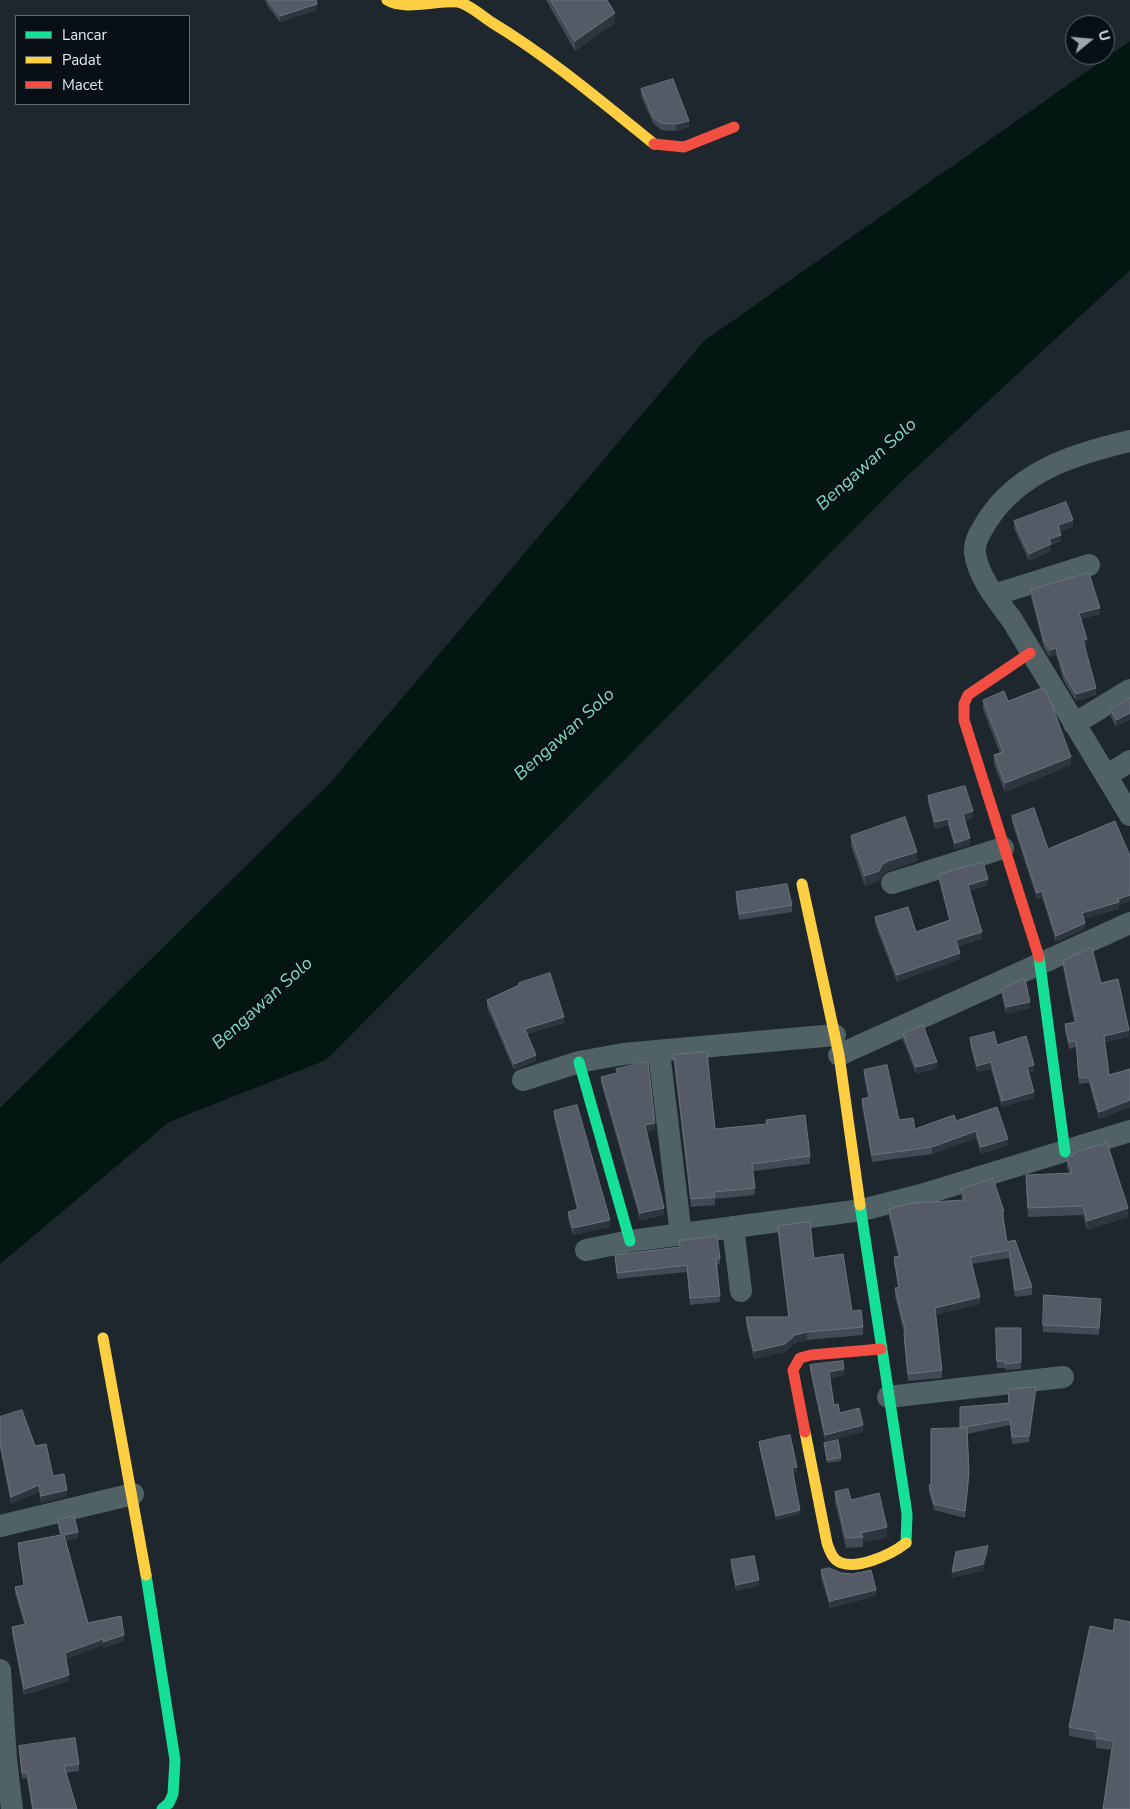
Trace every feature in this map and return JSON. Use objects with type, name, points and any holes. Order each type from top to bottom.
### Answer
[{"type":"street","points":[[387,0],[395,5],[418,2],[460,2],[497,24],[563,72],[655,145],[684,147],[734,127]]},
{"type":"street","points":[[1130,441],[1066,459],[1035,473],[1020,483],[991,516],[976,542],[975,551],[981,571],[994,595],[1012,620],[1130,814]]},
{"type":"street","points":[[994,595],[1089,565]]},
{"type":"street","points":[[1030,652],[974,689],[964,704],[964,720],[1003,848],[1042,965],[1065,1152]]},
{"type":"street","points":[[1074,724],[1130,690]]},
{"type":"street","points":[[1106,776],[1130,762]]},
{"type":"street","points":[[892,883],[1003,848]]},
{"type":"street","points":[[802,884],[837,1045],[862,1210],[888,1398],[907,1514],[906,1542],[894,1551],[861,1563],[847,1565],[838,1562],[831,1554],[827,1543],[793,1370],[800,1358],[811,1355],[881,1349]]},
{"type":"street","points":[[523,1080],[579,1062],[623,1054],[837,1045],[1042,965],[1130,923]]},
{"type":"street","points":[[660,1052],[681,1235]]},
{"type":"street","points":[[579,1062],[630,1241]]},
{"type":"street","points":[[586,1250],[630,1241],[862,1210],[1065,1152],[1130,1131]]},
{"type":"street","points":[[733,1227],[741,1291]]},
{"type":"street","points":[[103,1338],[133,1494],[164,1679],[175,1765],[174,1793],[170,1802],[162,1809]]},
{"type":"street","points":[[888,1398],[1063,1377]]},
{"type":"street","points":[[0,1526],[133,1494]]},
{"type":"street","points":[[0,1670],[2,1744],[12,1809]]},
{"type":"water","name":"Bengawan Solo","points":[[1130,41],[1130,270],[905,478],[326,1060],[169,1122],[0,1264],[0,1108],[331,782],[704,341],[1096,65],[1115,65],[1115,52]]},
{"type":"building","points":[[268,0],[316,0],[317,4],[280,16]]},
{"type":"building","points":[[551,0],[607,0],[615,13],[575,41]]},
{"type":"building","points":[[673,79],[689,121],[676,124],[661,123],[653,117],[641,89]]},
{"type":"building","points":[[1066,502],[1073,520],[1058,525],[1061,535],[1049,539],[1051,544],[1029,554],[1014,521]]},
{"type":"building","points":[[1089,573],[1100,608],[1079,613],[1087,639],[1083,640],[1096,688],[1076,694],[1064,674],[1056,648],[1050,650],[1044,641],[1031,590]]},
{"type":"building","points":[[1043,688],[1050,700],[1071,757],[1005,783],[994,755],[1003,752],[983,700],[1004,691],[1008,701]]},
{"type":"building","points":[[1130,698],[1130,713],[1116,720],[1111,710]]},
{"type":"building","points":[[965,786],[973,811],[963,814],[970,838],[955,843],[948,819],[935,822],[928,796]]},
{"type":"building","points":[[1034,808],[1048,849],[1115,821],[1130,856],[1130,895],[1118,899],[1119,902],[1082,913],[1085,923],[1056,936],[1042,891],[1037,893],[1012,816]]},
{"type":"building","points":[[905,817],[917,852],[888,861],[882,865],[879,871],[865,876],[851,836]]},
{"type":"building","points":[[983,862],[988,879],[968,885],[982,932],[956,940],[960,953],[897,975],[875,917],[908,907],[916,932],[950,920],[939,875]]},
{"type":"building","points":[[787,884],[792,905],[739,914],[736,892]]},
{"type":"building","points":[[1092,948],[1101,983],[1118,979],[1129,1030],[1104,1036],[1109,1075],[1130,1069],[1130,1100],[1099,1112],[1089,1077],[1079,1078],[1076,1041],[1069,1042],[1065,1024],[1076,1022],[1063,961]]},
{"type":"building","points":[[550,973],[564,1017],[525,1029],[536,1055],[514,1064],[487,1000],[519,985],[519,983]]},
{"type":"building","points":[[1025,979],[1030,1002],[1006,1007],[1002,989]]},
{"type":"building","points":[[923,1025],[937,1062],[916,1067],[903,1034]]},
{"type":"building","points":[[994,1032],[997,1045],[1026,1036],[1034,1065],[1027,1067],[1034,1092],[1002,1101],[991,1062],[977,1066],[970,1038]]},
{"type":"building","points":[[707,1052],[715,1129],[767,1124],[766,1120],[805,1115],[810,1156],[752,1164],[755,1188],[714,1192],[715,1197],[691,1199],[674,1055]]},
{"type":"building","points":[[648,1062],[655,1123],[645,1125],[664,1208],[640,1213],[601,1077],[617,1073],[616,1069]]},
{"type":"building","points":[[887,1065],[899,1120],[913,1118],[915,1129],[954,1115],[956,1121],[997,1107],[1008,1139],[981,1147],[976,1131],[932,1147],[872,1155],[862,1099],[870,1097],[864,1070]]},
{"type":"building","points":[[577,1105],[610,1220],[573,1228],[568,1212],[578,1209],[554,1111]]},
{"type":"building","points":[[1107,1143],[1128,1208],[1087,1221],[1083,1206],[1028,1208],[1026,1175],[1072,1173],[1067,1159],[1077,1152]]},
{"type":"building","points":[[993,1179],[1004,1211],[1002,1211],[1007,1242],[1015,1240],[1032,1287],[1015,1290],[1009,1250],[970,1257],[980,1297],[935,1308],[942,1370],[908,1374],[904,1333],[906,1333],[895,1288],[899,1287],[894,1257],[900,1256],[889,1209],[912,1203],[965,1200],[961,1189]]},
{"type":"building","points":[[810,1222],[814,1258],[843,1254],[852,1311],[861,1310],[863,1327],[807,1332],[795,1335],[785,1344],[754,1351],[746,1317],[789,1317],[778,1226]]},
{"type":"building","points":[[717,1236],[720,1258],[716,1259],[720,1296],[690,1298],[687,1265],[617,1273],[615,1255],[680,1247],[679,1241]]},
{"type":"building","points":[[1044,1295],[1101,1299],[1099,1328],[1043,1325]]},
{"type":"building","points":[[996,1328],[1021,1328],[1021,1362],[1005,1364],[1005,1361],[997,1361]]},
{"type":"building","points":[[843,1361],[844,1369],[829,1372],[834,1405],[838,1404],[840,1413],[859,1408],[863,1425],[825,1435],[810,1365]]},
{"type":"building","points":[[1036,1387],[1029,1436],[1012,1437],[1010,1419],[960,1428],[960,1407],[1009,1403],[1008,1390]]},
{"type":"building","points":[[22,1410],[35,1446],[46,1444],[53,1476],[64,1474],[67,1490],[41,1496],[39,1485],[11,1497],[0,1442],[0,1417]]},
{"type":"building","points":[[967,1428],[969,1473],[965,1511],[934,1504],[929,1485],[931,1485],[931,1429]]},
{"type":"building","points":[[790,1435],[797,1467],[792,1468],[800,1510],[776,1516],[759,1442]]},
{"type":"building","points":[[838,1440],[841,1457],[827,1460],[824,1443]]},
{"type":"building","points":[[848,1489],[851,1500],[879,1493],[887,1527],[861,1533],[863,1537],[846,1538],[835,1492]]},
{"type":"building","points":[[74,1516],[78,1532],[64,1535],[88,1623],[121,1616],[124,1635],[103,1642],[103,1639],[65,1653],[69,1675],[24,1689],[12,1627],[26,1624],[15,1587],[24,1585],[18,1543],[61,1535],[58,1520]]},
{"type":"building","points":[[988,1546],[983,1564],[952,1572],[956,1552]]},
{"type":"building","points":[[754,1556],[759,1580],[736,1585],[731,1560]]},
{"type":"building","points":[[829,1568],[841,1573],[853,1574],[871,1570],[876,1590],[830,1601],[821,1570]]},
{"type":"building","points":[[1115,1619],[1130,1622],[1130,1809],[1103,1809],[1113,1741],[1096,1738],[1096,1732],[1069,1727],[1090,1626],[1113,1631]]},
{"type":"building","points":[[75,1738],[79,1764],[64,1766],[77,1809],[33,1809],[27,1772],[22,1773],[19,1746]]},
{"type":"traffic: fast","points":[[1039,957],[1065,1152]]},
{"type":"traffic: fast","points":[[579,1062],[630,1241]]},
{"type":"traffic: fast","points":[[860,1205],[907,1514],[906,1543]]},
{"type":"traffic: fast","points":[[146,1575],[175,1760],[173,1794],[169,1803],[162,1809]]},
{"type":"traffic: slow","points":[[387,0],[402,5],[450,2],[467,5],[554,65],[654,144]]},
{"type":"traffic: slow","points":[[802,884],[839,1055],[860,1205]]},
{"type":"traffic: slow","points":[[103,1338],[146,1575]]},
{"type":"traffic: slow","points":[[805,1432],[827,1543],[834,1558],[843,1563],[862,1563],[882,1557],[906,1543]]},
{"type":"traffic: jam","points":[[654,144],[684,147],[734,127]]},
{"type":"traffic: jam","points":[[1030,653],[968,695],[964,704],[964,720],[1039,957]]},
{"type":"traffic: jam","points":[[805,1432],[793,1370],[800,1358],[811,1355],[881,1349]]}]
